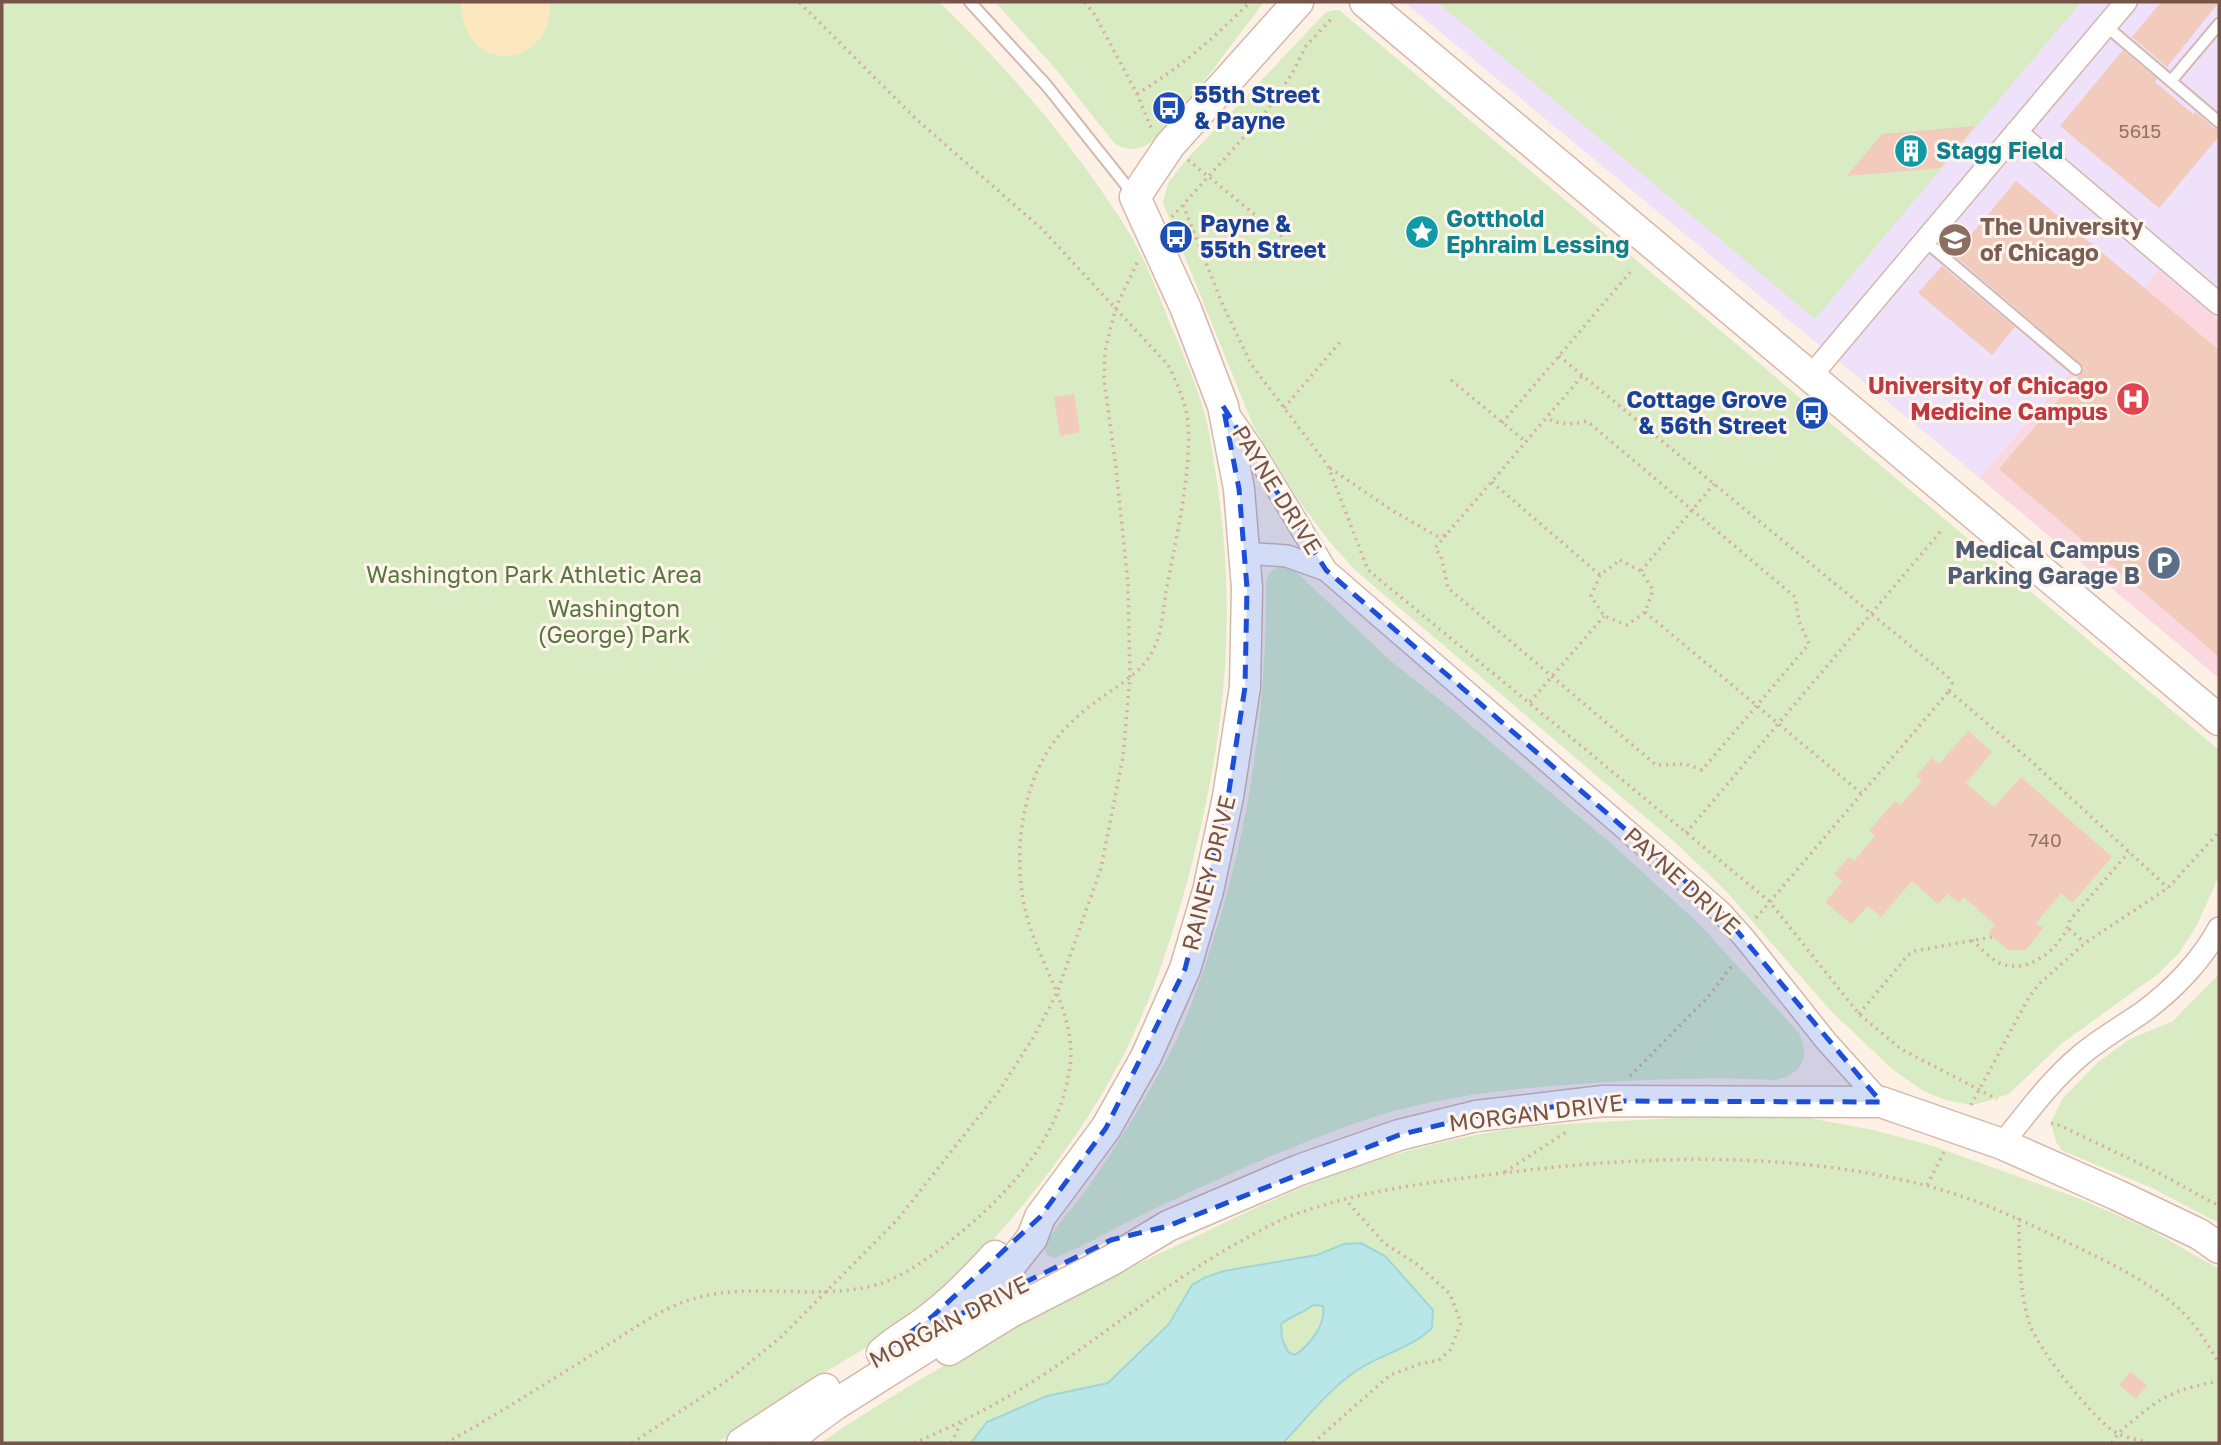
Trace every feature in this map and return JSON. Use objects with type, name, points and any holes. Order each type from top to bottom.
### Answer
[{"type":"street","points":[[1135,197],[1170,145],[1298,2]]},
{"type":"street","points":[[1365,2],[2219,720]]},
{"type":"street","points":[[1810,377],[2126,2]]},
{"type":"street","points":[[2016,132],[2219,304]]},
{"type":"street","name":"PAYNE DRIVE","points":[[1135,197],[1186,309],[1223,406],[1239,489]]},
{"type":"street","name":"PAYNE DRIVE","points":[[1223,406],[1253,449],[1326,570],[1721,912],[1826,1041],[1881,1102],[2002,1144],[2187,1228],[2219,1248]]},
{"type":"street","name":"RAINEY DRIVE","points":[[978,1306],[1032,1238],[1040,1217],[1107,1128],[1146,1057],[1185,969],[1208,891],[1226,810],[1242,701],[1247,588],[1239,489]]},
{"type":"street","points":[[1244,553],[1287,556],[1326,570]]},
{"type":"street","points":[[2002,1144],[2054,1079],[2084,1053],[2168,992],[2191,968],[2219,928]]},
{"type":"street","name":"MORGAN DRIVE","points":[[794,1443],[1009,1313],[1110,1261],[1168,1226],[1300,1170],[1399,1135],[1476,1116],[1603,1101],[1881,1102]]},
{"type":"street","name":"RAINEY DRIVE","points":[[882,1353],[899,1338],[933,1317],[965,1288],[1013,1237],[1040,1217]]},
{"type":"street","name":"MORGAN DRIVE","points":[[742,1443],[882,1353],[903,1347],[978,1306],[1111,1240],[1168,1226]]},
{"type":"street","points":[[787,1443],[845,1398],[953,1330],[978,1306]]},
{"type":"lane","name":"PAYNE DRIVE","points":[[970,2],[1047,86],[1135,197]]},
{"type":"lane","points":[[2171,81],[2219,24]]},
{"type":"lane","points":[[2106,26],[2219,122]]},
{"type":"lane","points":[[1925,241],[2076,369]]},
{"type":"path","points":[[446,1443],[636,1327],[682,1303],[712,1294],[742,1290],[825,1293],[867,1288],[933,1255],[993,1206],[1024,1168],[1042,1143],[1060,1105],[1071,1066],[1070,1037],[1057,993],[1032,934],[1021,882],[1023,813],[1039,768],[1050,747],[1070,723],[1130,677],[1152,652],[1158,634],[1177,535],[1187,457],[1188,421],[1180,390],[1168,365],[1116,306],[1042,229],[916,119],[799,2]]},
{"type":"path","points":[[1085,2],[1095,15],[1137,94],[1150,128],[1157,135]]},
{"type":"path","points":[[1137,94],[1208,43],[1250,2]]},
{"type":"path","points":[[1170,220],[1262,117],[1292,74],[1306,46],[1332,18]]},
{"type":"path","points":[[1187,159],[1286,240]]},
{"type":"path","points":[[1183,205],[1222,303],[1251,364],[1328,466],[1368,570],[1769,901],[1859,1014],[1901,1049],[1997,1100]]},
{"type":"path","points":[[632,1443],[731,1378],[781,1337],[898,1219],[1006,1080],[1057,993],[1101,868],[1123,757],[1130,677],[1128,583],[1104,379],[1105,351],[1116,306],[1141,255]]},
{"type":"path","points":[[1502,423],[1632,270]]},
{"type":"path","points":[[1283,408],[1340,342]]},
{"type":"path","points":[[1559,356],[1952,683],[1949,691],[1756,918]]},
{"type":"path","points":[[1546,418],[1567,424],[1587,421],[1795,597],[1799,621],[1809,644],[1702,770],[1685,764],[1656,765],[1448,588],[1441,556],[1435,548],[1492,482],[1546,418],[1583,375]]},
{"type":"path","points":[[1451,380],[1526,442]]},
{"type":"path","points":[[1328,466],[1393,511],[1439,537],[1446,535]]},
{"type":"path","points":[[1492,482],[1600,575]]},
{"type":"path","points":[[1641,571],[1714,483]]},
{"type":"path","points":[[1686,833],[1941,531]]},
{"type":"path","points":[[1620,560],[1641,571],[1653,590],[1645,612],[1627,625],[1604,617],[1591,596],[1600,575],[1620,560]]},
{"type":"path","points":[[1645,612],[1861,793]]},
{"type":"path","points":[[1530,703],[1604,617]]},
{"type":"path","points":[[1949,691],[2030,760],[2168,888]]},
{"type":"path","points":[[1971,1105],[2029,997],[2039,984],[2085,943],[2168,888],[2219,831]]},
{"type":"path","points":[[1972,940],[2004,966],[2020,966],[2037,961],[2046,955],[2068,928],[2070,920],[2129,852]]},
{"type":"path","points":[[2068,928],[2085,943]]},
{"type":"path","points":[[1859,1014],[1915,950],[1992,937]]},
{"type":"path","points":[[1626,1080],[1708,998],[1734,963]]},
{"type":"path","points":[[2051,1123],[2155,1171],[2219,1206]]},
{"type":"path","points":[[1503,1173],[1565,1132]]},
{"type":"path","points":[[1927,1185],[1945,1150]]},
{"type":"path","points":[[914,1443],[1001,1400],[1064,1361],[1192,1269],[1279,1221],[1322,1205],[1380,1191],[1503,1173],[1597,1163],[1699,1158],[1782,1162],[1857,1171],[1927,1185],[2019,1218],[2111,1263],[2179,1308],[2207,1343],[2219,1364]]},
{"type":"path","points":[[1313,1443],[1390,1375],[1439,1360],[1450,1350],[1461,1323],[1450,1294],[1419,1265],[1384,1244],[1345,1199]]},
{"type":"path","points":[[2019,1218],[2021,1279],[2031,1329],[2071,1388],[2087,1406],[2118,1433],[2149,1443]]},
{"type":"path","points":[[2112,1443],[2118,1433],[2164,1396],[2181,1389],[2219,1381]]},
{"type":"path","points":[[951,1443],[963,1419]]},
{"type":"highlighted area","points":[[1223,406],[1326,570],[1721,912],[1881,1102],[1603,1101],[1476,1116],[1399,1135],[1168,1226],[1111,1240],[882,1353],[933,1316],[1040,1217],[1106,1128],[1185,969],[1228,797],[1245,687],[1247,588],[1239,489]]},
{"type":"shaded area","name":"The University of Chicago","points":[[1404,2],[2219,2],[2219,678],[1980,478]]},
{"type":"shaded area","name":"University of Chicago Medicine Campus","points":[[2159,270],[2219,321],[2219,678],[1980,478]]},
{"type":"green space","name":"Washington (George) Park","points":[[2,2],[939,2],[1018,84],[1066,143],[1111,204],[1142,257],[1189,368],[1206,418],[1224,539],[1226,588],[1224,684],[1211,778],[1189,875],[1161,966],[1124,1054],[1092,1111],[1035,1190],[971,1264],[937,1299],[914,1317],[786,1396],[717,1443],[2,1443]]},
{"type":"green space","points":[[995,2],[1264,2],[1199,88],[1152,141],[1134,149],[1115,144],[1054,67]]},
{"type":"green space","points":[[1437,2],[2081,2],[1815,319]]},
{"type":"green space","points":[[1339,10],[2219,750],[2219,876],[2197,925],[2179,953],[2158,974],[2061,1044],[2009,1094],[1971,1105],[1946,1100],[1925,1092],[1892,1069],[1831,1011],[1724,889],[1678,845],[1355,570],[1299,501],[1253,425],[1163,203],[1168,183],[1187,159],[1326,12]]},
{"type":"green space","points":[[1283,566],[1296,572],[1392,662],[1614,846],[1699,924],[1799,1033],[1804,1050],[1802,1064],[1792,1074],[1775,1080],[1677,1079],[1550,1086],[1463,1096],[1406,1108],[1350,1125],[1274,1155],[1174,1199],[1067,1253],[1055,1258],[1048,1256],[1045,1250],[1047,1242],[1111,1154],[1162,1069],[1201,978],[1235,862],[1253,770],[1263,677],[1266,583],[1271,572]]},
{"type":"green space","points":[[2219,974],[2219,1223],[2152,1188],[2063,1151],[2056,1142],[2051,1123],[2062,1099],[2097,1063],[2130,1039],[2173,1021]]},
{"type":"green space","points":[[1675,1118],[1809,1118],[1873,1130],[1930,1145],[2078,1198],[2149,1229],[2219,1269],[2219,1443],[820,1443],[865,1413],[1006,1331],[1152,1257],[1322,1179],[1397,1154],[1502,1130]]},
{"type":"sand","points":[[461,2],[549,2],[548,20],[542,35],[532,47],[518,54],[504,56],[489,53],[476,44],[466,28]]},
{"type":"water","points":[[1361,1243],[1385,1256],[1433,1310],[1432,1328],[1346,1379],[1283,1443],[971,1443],[987,1422],[1047,1396],[1108,1383],[1169,1324],[1192,1285],[1204,1278],[1224,1271],[1317,1255],[1344,1244]],"holes":[[[1313,1305],[1323,1306],[1322,1320],[1311,1340],[1295,1355],[1288,1352],[1282,1339],[1281,1324]]]},
{"type":"building","points":[[2161,2],[2219,2],[2167,67],[2132,37]]},
{"type":"building","points":[[2123,50],[2193,114],[2195,112],[2219,130],[2219,136],[2159,208],[2060,126]]},
{"type":"building","name":"Stagg Field","points":[[1975,126],[1940,168],[1847,176],[1882,134]]},
{"type":"building","name":"University of Chicago Medicine Campus","points":[[2016,181],[2219,350],[2219,657],[1999,469],[2085,368],[1954,255]]},
{"type":"building","points":[[1942,266],[2015,327],[1992,355],[1918,293]]},
{"type":"building","points":[[1074,394],[1080,432],[1060,436],[1054,397]]},
{"type":"building","points":[[1968,731],[1992,752],[1966,783],[1994,807],[2021,777],[2112,857],[2072,903],[2061,893],[2036,923],[2043,928],[2026,950],[2008,950],[1988,933],[1995,925],[1964,897],[1959,903],[1948,894],[1938,904],[1912,881],[1881,917],[1868,906],[1851,924],[1825,902],[1843,881],[1834,874],[1849,857],[1854,861],[1875,836],[1869,831],[1895,801],[1900,805],[1922,781],[1916,776],[1932,758],[1939,764]]},
{"type":"building","points":[[2130,1372],[2147,1385],[2136,1399],[2119,1385]]},
{"type":"place","name":"55th Street & Payne","points":[[1169,108]]},
{"type":"place","name":"Stagg Field","points":[[1911,151]]},
{"type":"place","name":"Gotthold Ephraim Lessing","points":[[1422,232]]},
{"type":"place","name":"Payne & 55th Street","points":[[1176,237]]},
{"type":"place","name":"The University of Chicago","points":[[1955,240]]},
{"type":"place","name":"University of Chicago Medicine Campus","points":[[2133,399]]},
{"type":"place","name":"Cottage Grove & 56th Street","points":[[1812,413]]},
{"type":"place","name":"Medical Campus Parking Garage B","points":[[2164,563]]},
{"type":"park label","name":"Washington Park Athletic Area","points":[[534,575]]}]
